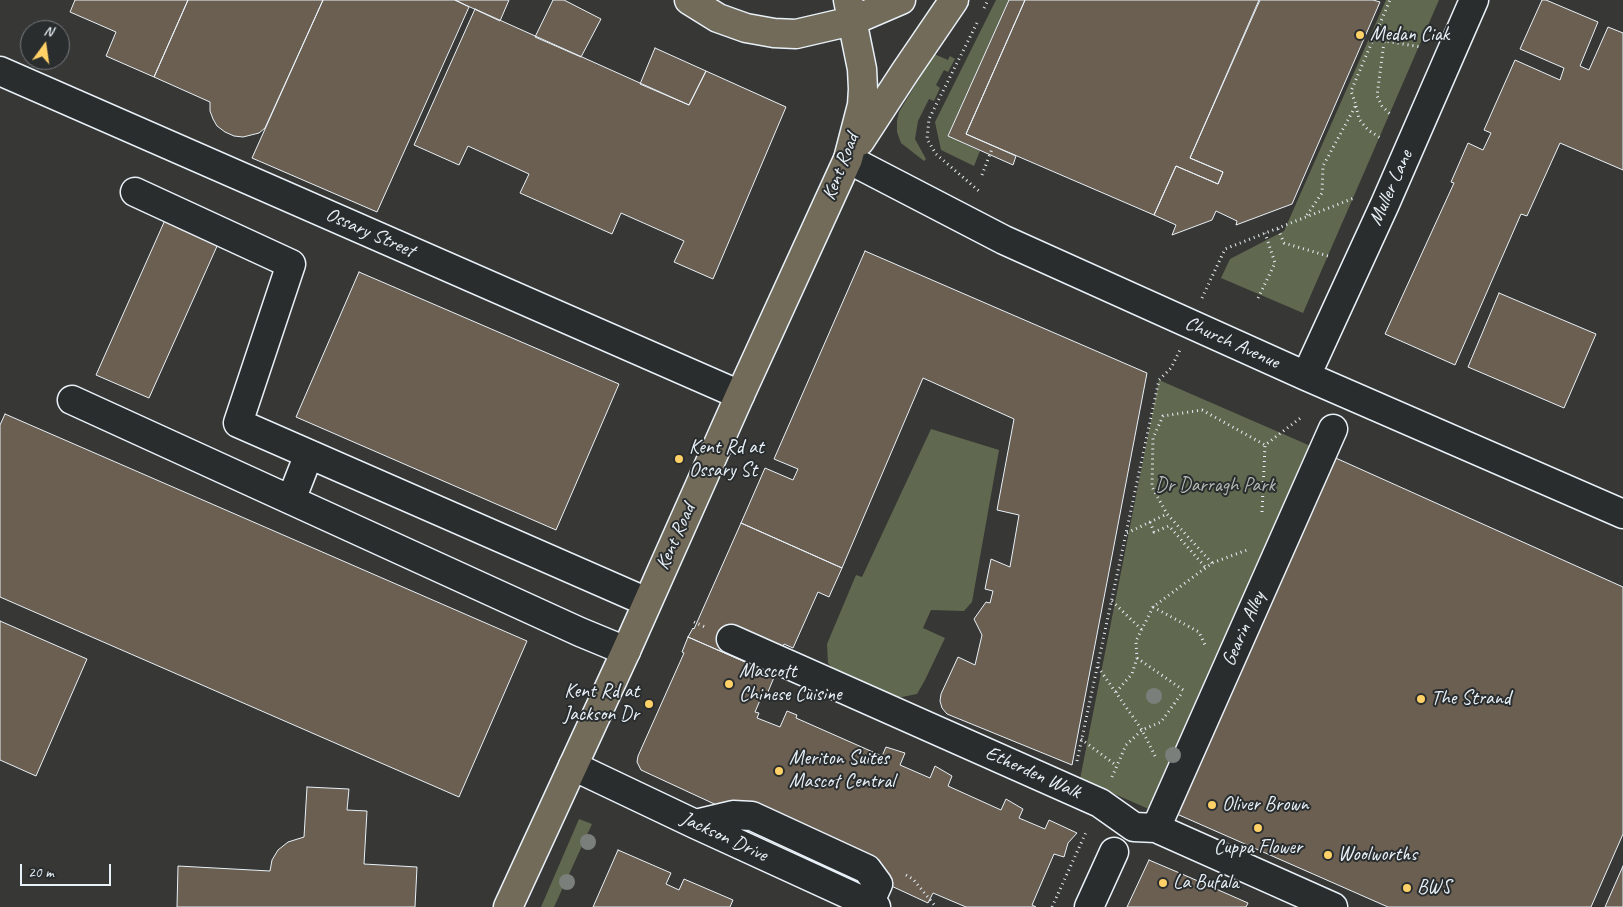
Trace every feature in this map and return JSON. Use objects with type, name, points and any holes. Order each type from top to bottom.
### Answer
[{"type":"main road","points":[[689,0],[718,18],[746,28],[774,33],[796,34],[850,10],[901,0]]},
{"type":"main road","points":[[848,159],[954,0]]},
{"type":"main road","name":"Kent Road","points":[[508,907],[848,159],[860,113],[863,89],[862,69],[850,10]]},
{"type":"street","name":"Muller Lane","points":[[1306,376],[1474,0]]},
{"type":"street","name":"Ossary Street","points":[[0,71],[740,395]]},
{"type":"street","name":"Church Avenue","points":[[848,159],[1004,240],[1306,376],[1623,514]]},
{"type":"street","points":[[135,192],[291,264],[238,423],[647,602]]},
{"type":"street","points":[[72,400],[580,632],[626,651]]},
{"type":"street","name":"Gearin Alley","points":[[1156,828],[1333,429]]},
{"type":"street","points":[[291,500],[309,454]]},
{"type":"street","name":"Etherden Walk","points":[[731,639],[1100,803],[1134,827],[1156,828],[1333,907]]},
{"type":"street","name":"Jackson Drive","points":[[573,766],[873,906]]},
{"type":"street","points":[[1089,907],[1114,852]]},
{"type":"path","points":[[983,9],[988,0]]},
{"type":"path","points":[[1386,141],[1368,130],[1359,119],[1350,91],[1390,0]]},
{"type":"path","points":[[936,154],[927,139],[929,119],[979,18]]},
{"type":"path","points":[[1373,39],[1427,48]]},
{"type":"path","points":[[1384,42],[1377,96],[1387,112],[1396,118]]},
{"type":"path","points":[[1306,216],[1322,193],[1323,166],[1356,105]]},
{"type":"path","points":[[982,175],[992,149]]},
{"type":"path","points":[[1211,276],[1225,249],[1306,216],[1362,196]]},
{"type":"path","points":[[1278,228],[1284,243],[1334,258]]},
{"type":"path","points":[[1258,298],[1275,263],[1265,233]]},
{"type":"path","points":[[1070,790],[1159,380]]},
{"type":"path","points":[[1212,563],[1167,514],[1152,487],[1153,438],[1163,416],[1202,410],[1265,445]]},
{"type":"path","points":[[1265,445],[1303,416]]},
{"type":"path","points":[[1147,437],[1153,438]]},
{"type":"path","points":[[1262,518],[1265,445]]},
{"type":"path","points":[[1126,533],[1167,514]]},
{"type":"path","points":[[1150,522],[1154,532],[1168,526],[1206,568]]},
{"type":"path","points":[[1116,692],[1132,674],[1137,658],[1136,641],[1153,607],[1212,563],[1251,548]]},
{"type":"path","points":[[1111,601],[1142,630]]},
{"type":"path","points":[[1153,607],[1199,632],[1206,646],[1204,657],[1225,672]]},
{"type":"path","points":[[1137,658],[1209,708]]},
{"type":"path","points":[[1097,666],[1142,730],[1173,792]]},
{"type":"path","points":[[1142,730],[1162,722],[1187,684]]},
{"type":"path","points":[[1081,739],[1117,766]]},
{"type":"green space","points":[[996,0],[1009,0],[949,136],[980,151],[974,166],[941,150],[935,122]]},
{"type":"green space","points":[[1386,0],[1439,0],[1303,313],[1221,278],[1230,259],[1284,231]]},
{"type":"green space","points":[[934,54],[948,60],[950,56],[955,59],[948,72],[944,70],[936,85],[940,88],[934,101],[929,99],[918,121],[915,139],[926,159],[924,161],[901,143],[897,132],[897,121],[899,112]]},
{"type":"green space","name":"Dr Darragh Park","points":[[1159,380],[1313,447],[1151,810],[1080,779]]},
{"type":"green space","points":[[931,429],[999,450],[972,602],[964,611],[931,610],[923,628],[945,638],[917,694],[892,699],[841,678],[828,663],[827,644],[856,575],[862,577]]},
{"type":"green space","points":[[579,819],[592,824],[554,907],[541,907]]},
{"type":"building","points":[[75,0],[188,0],[154,77],[106,56],[116,32],[70,12]]},
{"type":"building","points":[[188,0],[323,0],[265,128],[259,133],[243,137],[225,132],[217,126],[213,119],[210,111],[210,102],[154,77]]},
{"type":"building","points":[[323,0],[455,0],[469,7],[377,212],[252,158]]},
{"type":"building","points":[[455,0],[509,0],[500,21]]},
{"type":"building","points":[[553,0],[564,0],[601,19],[581,57],[535,37]]},
{"type":"building","points":[[1009,0],[1025,0],[966,134],[1016,156],[1013,165],[948,136]]},
{"type":"building","points":[[1025,0],[1259,0],[1190,158],[1223,172],[1218,184],[1176,166],[1154,215],[966,134]]},
{"type":"building","points":[[1260,0],[1373,0],[1380,2],[1292,204],[1236,225],[1237,221],[1216,211],[1212,220],[1172,235],[1176,225],[1154,215],[1176,166],[1218,184],[1223,172],[1190,158]]},
{"type":"building","points":[[1542,0],[1598,22],[1580,66],[1589,70],[1608,27],[1623,33],[1623,170],[1560,143],[1527,216],[1521,214],[1455,365],[1385,334],[1454,183],[1451,182],[1468,143],[1483,150],[1491,133],[1484,130],[1515,60],[1560,80],[1564,68],[1520,49]]},
{"type":"building","points":[[475,9],[689,105],[706,71],[786,107],[713,279],[674,262],[684,241],[621,213],[612,234],[520,193],[529,174],[468,146],[459,165],[414,145]]},
{"type":"building","points":[[655,48],[706,71],[689,105],[640,84]]},
{"type":"building","points":[[165,220],[218,244],[149,398],[96,375]]},
{"type":"building","points":[[865,251],[1147,373],[1072,765],[947,714],[942,708],[940,701],[941,694],[958,657],[975,665],[982,635],[974,619],[986,602],[990,603],[993,591],[985,589],[991,559],[1010,567],[1019,515],[997,510],[1014,419],[923,378],[842,568],[741,523],[765,468],[793,480],[798,469],[774,459]]},
{"type":"building","points":[[359,272],[619,384],[556,530],[296,417]]},
{"type":"building","points":[[1499,293],[1596,334],[1564,408],[1468,367]]},
{"type":"building","points":[[5,414],[527,641],[459,797],[0,597],[0,425]]},
{"type":"building","name":"The Strand","points":[[1329,455],[1623,587],[1623,834],[1591,907],[1388,907],[1170,811]]},
{"type":"building","points":[[741,523],[842,568],[829,597],[818,592],[793,648],[784,644],[778,659],[782,660],[775,675],[688,637],[694,629]]},
{"type":"building","points":[[0,621],[87,659],[36,776],[0,760]]},
{"type":"building","name":"Meriton Suites Mascot Central","points":[[688,637],[775,675],[765,699],[761,698],[755,712],[759,713],[757,718],[780,727],[787,711],[797,715],[796,718],[882,756],[886,747],[905,753],[900,765],[930,778],[935,766],[952,776],[948,786],[1001,810],[1006,799],[1023,809],[1019,818],[1045,829],[1049,820],[1077,833],[1068,843],[1064,857],[1054,854],[1032,905],[1036,907],[966,907],[933,893],[928,903],[641,770],[637,762],[638,756],[684,653],[682,652]]},
{"type":"building","points":[[307,787],[349,789],[347,810],[367,811],[364,864],[417,867],[415,907],[177,907],[178,866],[270,871],[272,860],[278,850],[288,842],[304,837]]},
{"type":"building","points":[[618,850],[671,873],[666,884],[679,890],[684,879],[733,900],[730,907],[593,907]]},
{"type":"building","points":[[1149,860],[1248,903],[1246,907],[1127,907]]},
{"type":"building","points":[[1623,866],[1623,907],[1605,907]]},
{"type":"place","name":"Medan Ciak","points":[[1360,35]]},
{"type":"place","name":"Kent Rd at Ossary St","points":[[679,459]]},
{"type":"place","name":"Mascott Chinese Cuisine","points":[[729,684]]},
{"type":"place","name":"The Strand","points":[[1421,699]]},
{"type":"place","name":"Kent Rd at Jackson Dr","points":[[649,704]]},
{"type":"place","name":"Meriton Suites Mascot Central","points":[[779,771]]},
{"type":"place","name":"Oliver Brown","points":[[1212,805]]},
{"type":"place","name":"Cuppa Flower","points":[[1258,828]]},
{"type":"place","name":"Woolworths","points":[[1328,855]]},
{"type":"place","name":"La Bufala","points":[[1163,883]]},
{"type":"place","name":"BWS","points":[[1407,888]]}]
